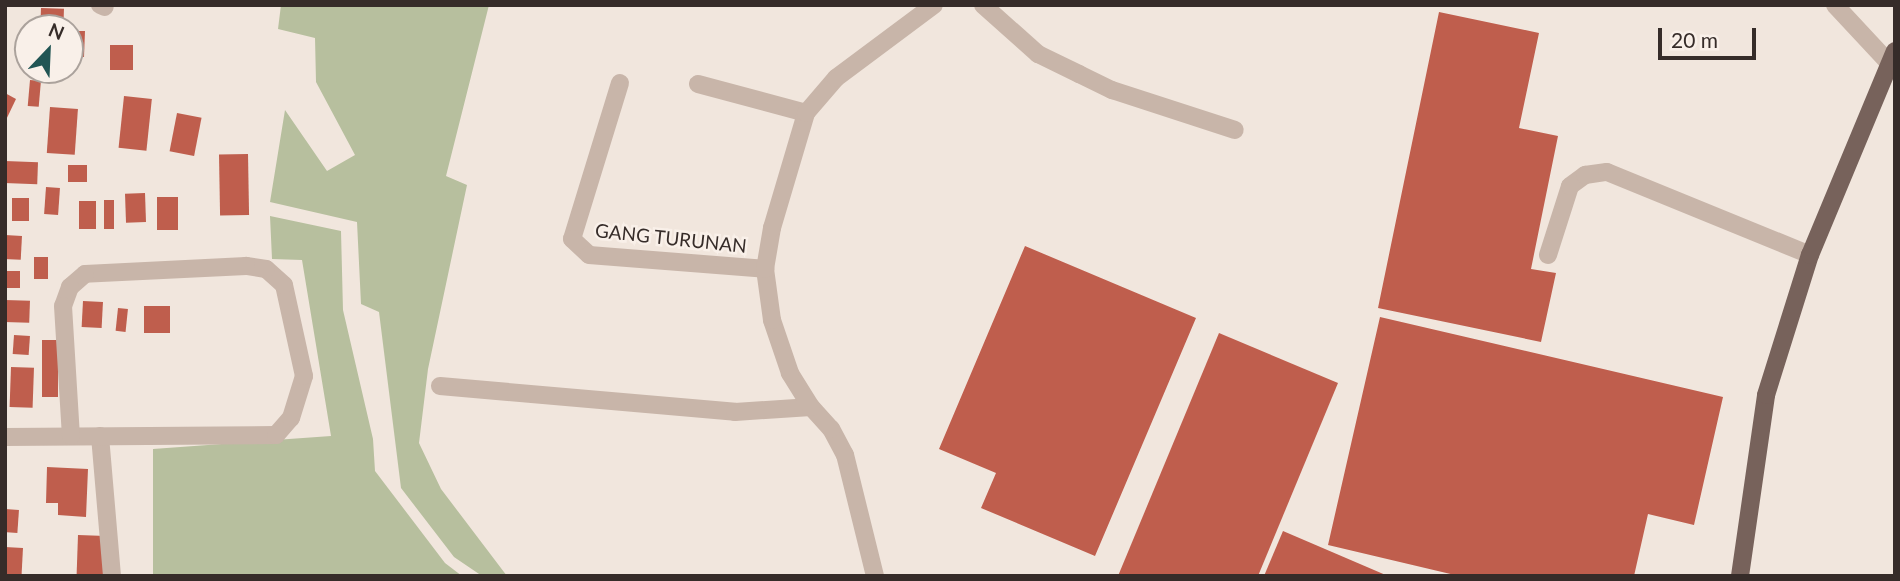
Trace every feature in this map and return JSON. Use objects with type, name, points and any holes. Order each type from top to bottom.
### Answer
[{"type":"main road","points":[[1740,576],[1766,395],[1810,254],[1892,57]]},
{"type":"street","points":[[876,576],[845,455],[831,429],[811,407],[790,373],[772,320],[765,269],[772,228],[806,113],[836,78],[934,5]]},
{"type":"street","points":[[983,5],[1038,54],[1112,90],[1235,130]]},
{"type":"street","points":[[1835,5],[1892,57]]},
{"type":"street","name":"GANG TURUNAN","points":[[620,83],[572,239],[589,255],[765,269]]},
{"type":"street","points":[[698,84],[806,113]]},
{"type":"street","points":[[1548,255],[1570,186],[1586,175],[1606,172],[1810,254]]},
{"type":"street","points":[[5,437],[276,435],[291,418],[304,376],[284,285],[266,269],[246,266],[85,274],[70,287],[63,306],[71,436]]},
{"type":"street","points":[[440,386],[735,412],[811,407]]},
{"type":"street","points":[[100,436],[112,576]]},
{"type":"green space","points":[[281,5],[489,5],[446,176],[467,185],[428,369],[419,443],[441,489],[507,576],[482,576],[454,557],[401,488],[379,312],[361,304],[357,222],[270,202],[285,110],[327,171],[355,155],[316,82],[315,38],[278,29]]},
{"type":"green space","points":[[270,216],[341,231],[343,310],[373,439],[375,471],[445,563],[462,576],[153,576],[153,449],[331,436],[302,260],[272,259]]},
{"type":"building","points":[[41,8],[64,9],[64,14],[41,14]]},
{"type":"building","points":[[1439,12],[1539,33],[1519,128],[1558,136],[1531,269],[1556,273],[1541,342],[1378,308]]},
{"type":"building","points":[[110,45],[133,45],[133,70],[110,70]]},
{"type":"building","points":[[30,84],[41,84],[39,107],[28,106]]},
{"type":"building","points":[[5,93],[16,99],[5,122]]},
{"type":"building","points":[[124,96],[152,99],[146,151],[119,148]]},
{"type":"building","points":[[50,107],[78,109],[75,155],[47,153]]},
{"type":"building","points":[[177,113],[202,118],[194,156],[170,151]]},
{"type":"building","points":[[248,154],[249,215],[220,215],[219,155]]},
{"type":"building","points":[[5,161],[38,162],[37,184],[5,183]]},
{"type":"building","points":[[68,165],[87,165],[87,182],[68,182]]},
{"type":"building","points":[[46,187],[60,188],[58,215],[44,214]]},
{"type":"building","points":[[145,193],[146,222],[126,223],[125,194]]},
{"type":"building","points":[[157,197],[178,197],[178,230],[157,230]]},
{"type":"building","points":[[12,198],[29,198],[29,221],[12,221]]},
{"type":"building","points":[[104,200],[114,200],[114,229],[104,229]]},
{"type":"building","points":[[79,201],[96,201],[96,229],[79,229]]},
{"type":"building","points":[[5,235],[22,236],[21,260],[5,259]]},
{"type":"building","points":[[1025,246],[1196,318],[1095,556],[981,508],[996,473],[939,449]]},
{"type":"building","points":[[34,257],[48,257],[48,279],[34,279]]},
{"type":"building","points":[[5,271],[20,271],[20,288],[5,288]]},
{"type":"building","points":[[5,300],[30,301],[29,323],[5,322]]},
{"type":"building","points":[[83,301],[103,302],[102,328],[82,327]]},
{"type":"building","points":[[144,306],[170,306],[170,333],[144,333]]},
{"type":"building","points":[[118,308],[128,309],[126,332],[116,331]]},
{"type":"building","points":[[1380,317],[1723,397],[1694,525],[1648,514],[1634,576],[1459,576],[1328,545]]},
{"type":"building","points":[[1219,333],[1338,383],[1258,576],[1118,576]]},
{"type":"building","points":[[14,335],[30,336],[29,355],[13,354]]},
{"type":"building","points":[[42,340],[58,340],[58,397],[42,397]]},
{"type":"building","points":[[11,367],[34,368],[33,408],[10,407]]},
{"type":"building","points":[[47,467],[88,469],[86,517],[58,515],[58,503],[46,503]]},
{"type":"building","points":[[5,509],[19,510],[17,533],[5,532]]},
{"type":"building","points":[[1283,531],[1388,576],[1264,576]]},
{"type":"building","points":[[78,535],[106,536],[105,576],[77,576]]},
{"type":"building","points":[[5,547],[23,548],[22,576],[5,576]]}]
